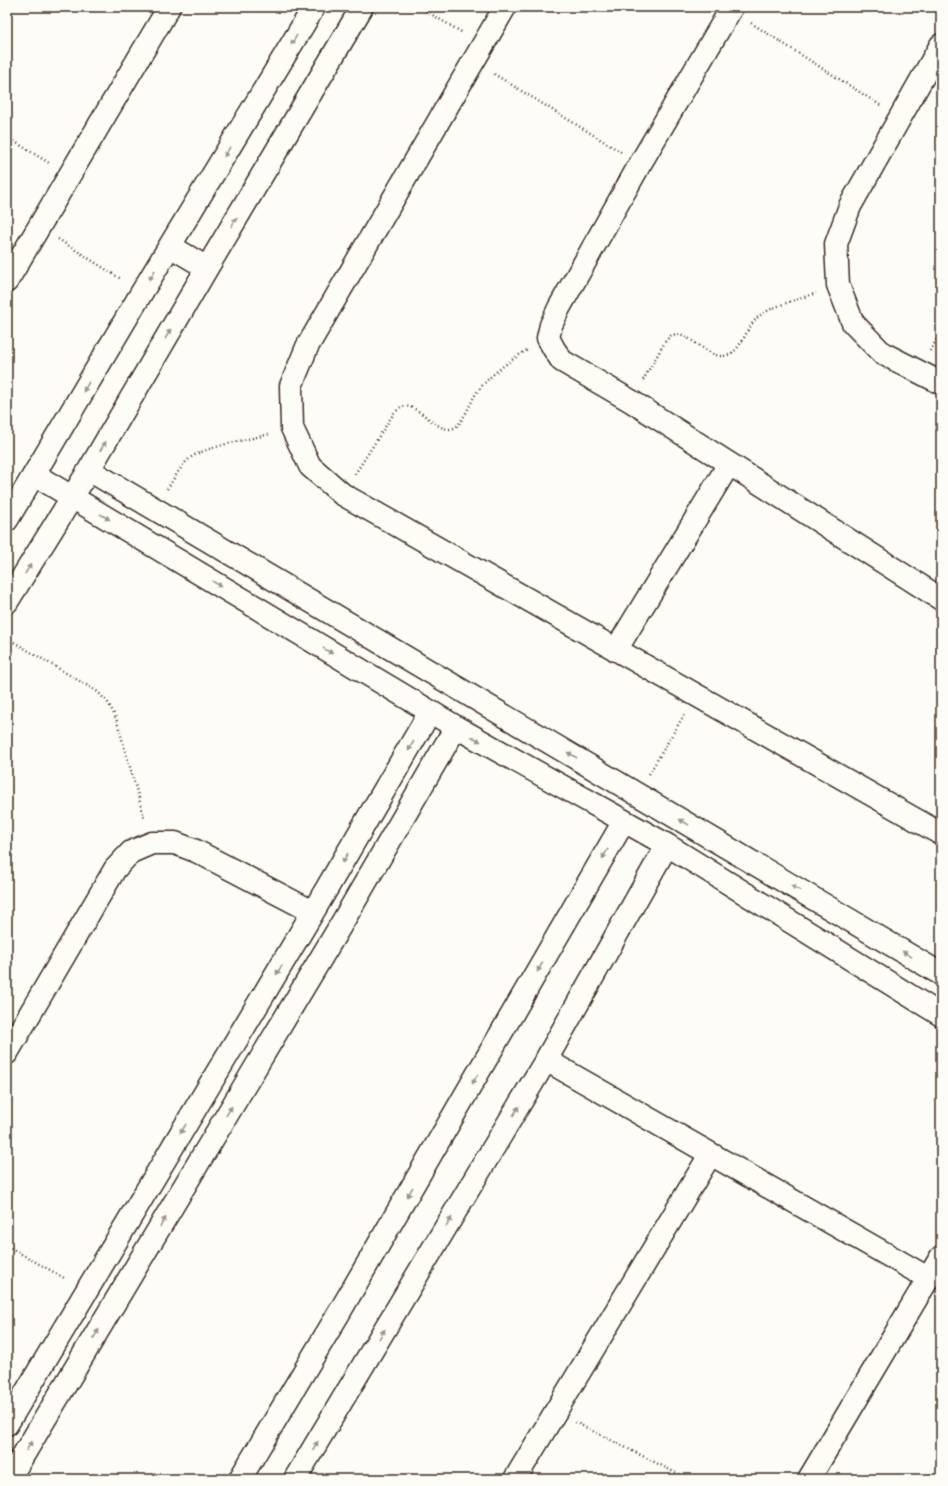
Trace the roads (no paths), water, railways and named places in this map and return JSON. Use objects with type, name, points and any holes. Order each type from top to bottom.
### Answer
[{"type":"street","points":[[8,276],[39,227],[168,7]]},
{"type":"street","points":[[7,520],[142,292],[314,7]]},
{"type":"street","points":[[7,602],[89,470],[362,7]]},
{"type":"street","points":[[505,7],[307,347],[291,386],[292,428],[310,466],[342,494],[941,834]]},
{"type":"street","points":[[731,8],[640,164],[559,308],[551,325],[548,338],[562,361],[631,401],[941,599]]},
{"type":"street","points":[[941,45],[850,206],[836,244],[838,285],[853,323],[882,353],[941,383]]},
{"type":"street","points":[[170,246],[207,268]]},
{"type":"street","points":[[616,650],[729,464]]},
{"type":"street","points":[[89,470],[941,974]]},
{"type":"street","points":[[34,475],[430,712],[667,845],[941,1016]]},
{"type":"street","points":[[7,1424],[313,912],[430,712]]},
{"type":"street","points":[[9,1479],[335,934],[456,727]]},
{"type":"street","points":[[240,1479],[343,1306],[624,820]]},
{"type":"street","points":[[7,1053],[115,869],[131,852],[152,843],[175,843],[196,851],[313,912]]},
{"type":"street","points":[[295,1479],[546,1060],[667,845]]},
{"type":"street","points":[[546,1060],[710,1155],[928,1278]]},
{"type":"street","points":[[515,1479],[710,1155]]},
{"type":"street","points":[[810,1479],[941,1257]]},
{"type":"street","points":[[45,1360],[71,1376]]}]
